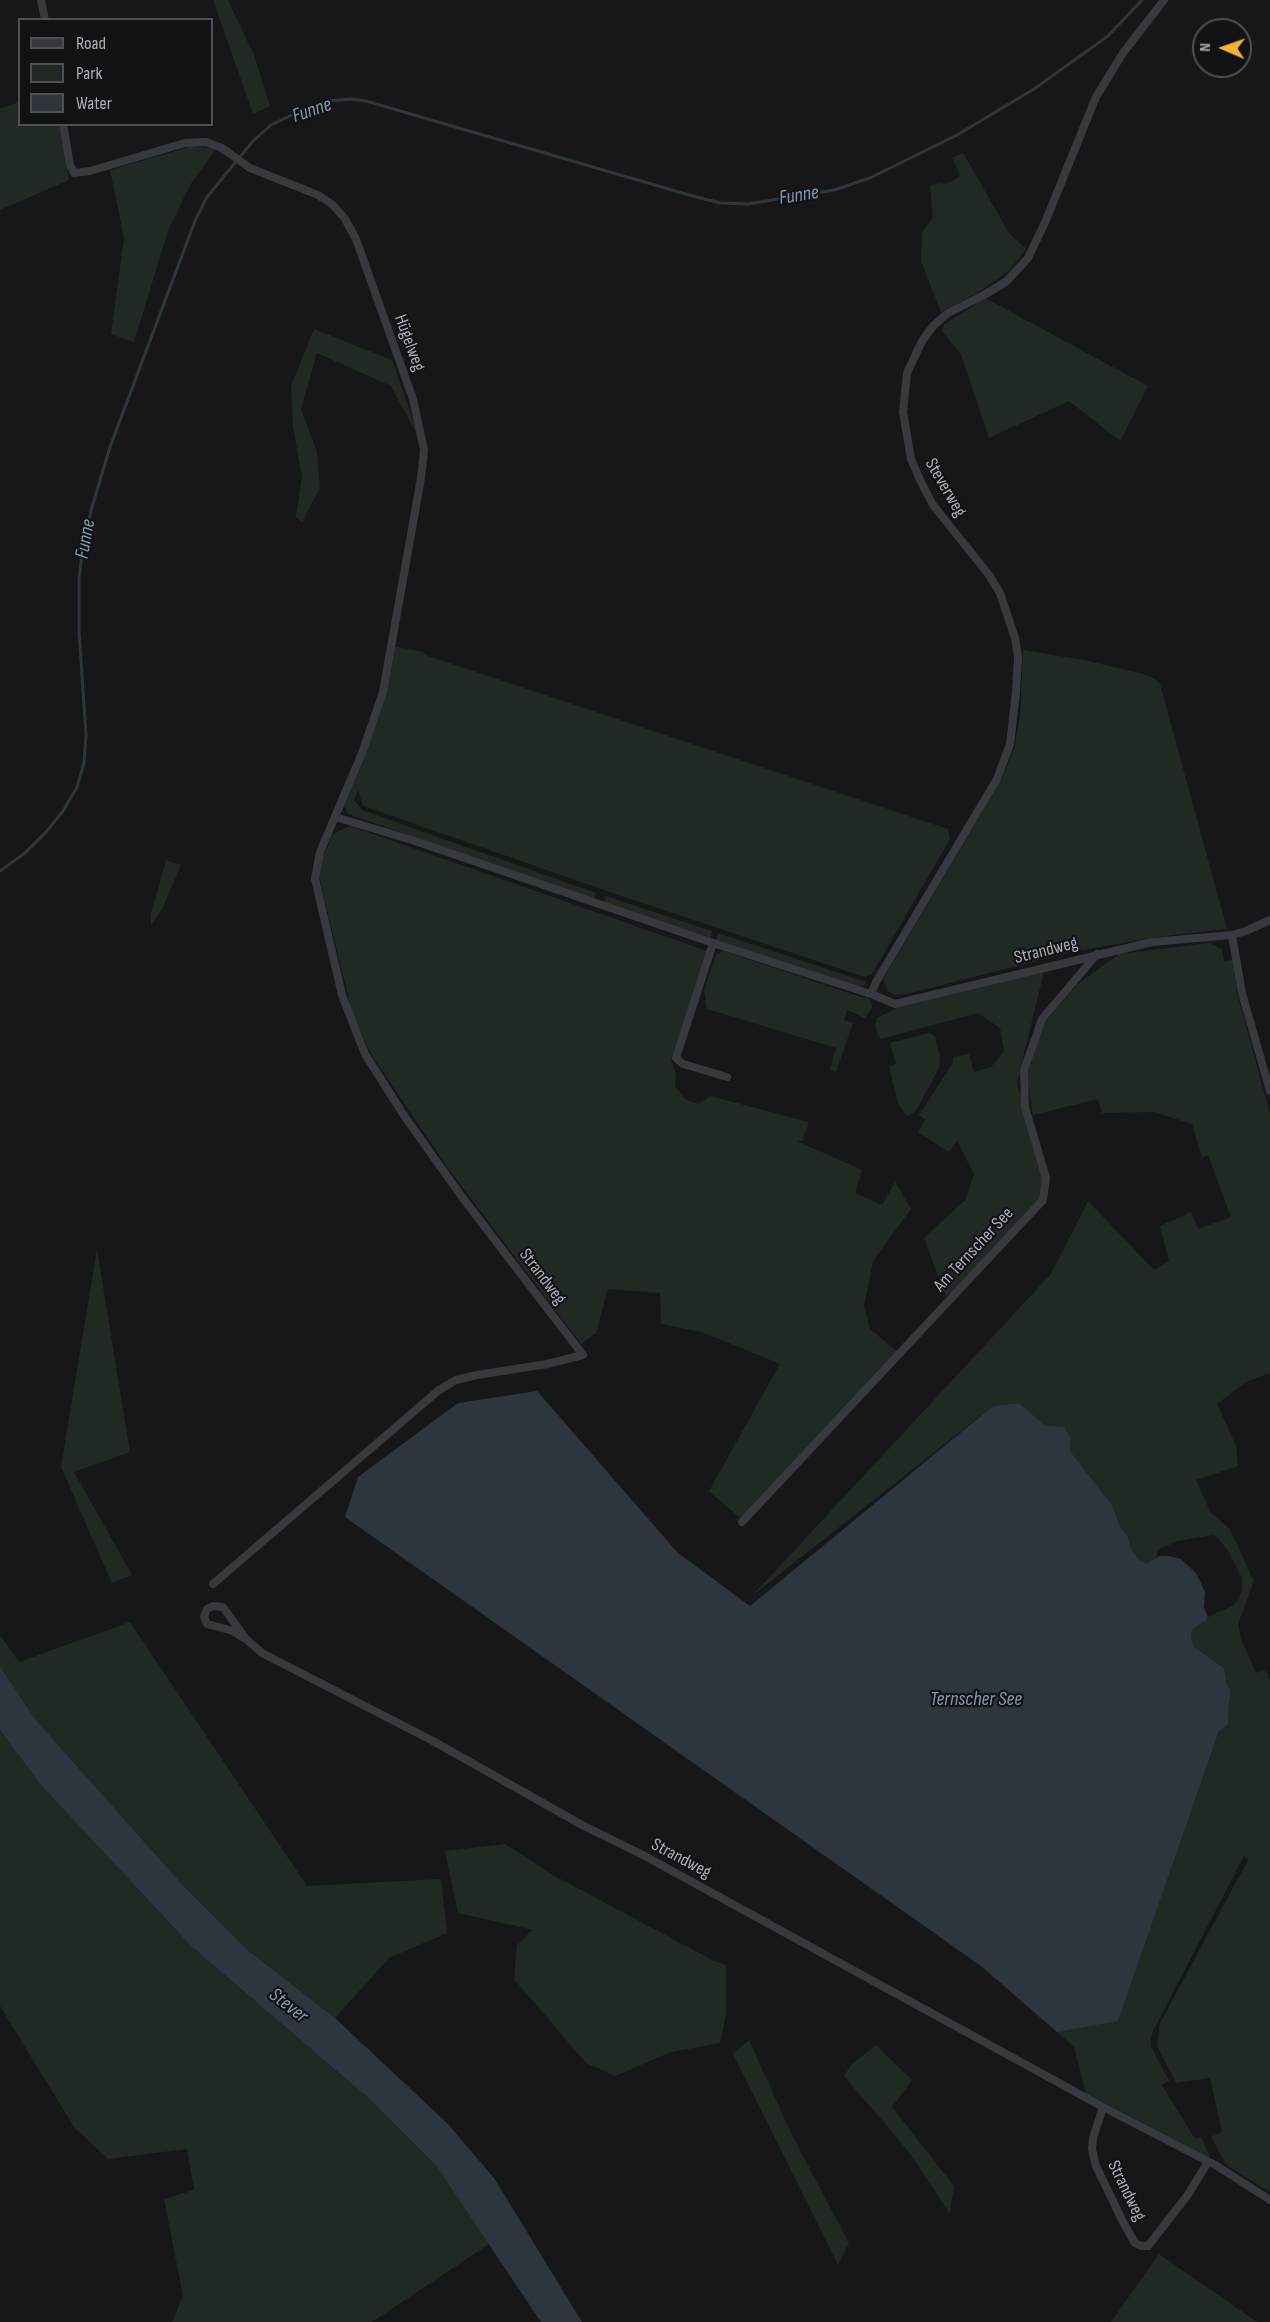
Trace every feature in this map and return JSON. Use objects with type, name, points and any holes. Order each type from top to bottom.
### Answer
[{"type":"street","points":[[42,0],[45,18]]},
{"type":"street","name":"Steverweg","points":[[871,994],[997,779],[1010,744],[1016,692],[1018,657],[1016,638],[1000,592],[995,582],[933,504],[911,459],[903,412],[907,373],[922,341],[934,325],[948,313],[1007,281],[1028,258],[1096,97],[1123,53],[1164,0]]},
{"type":"street","name":"Hügelweg","points":[[63,126],[71,170],[77,174],[186,143],[206,142],[230,153],[255,170],[318,195],[345,219],[356,239],[413,399],[424,450],[383,692],[362,753],[335,817]]},
{"type":"street","name":"Strandweg","points":[[213,1584],[439,1390],[456,1380],[547,1364],[583,1355],[456,1188],[405,1117],[365,1054],[342,995],[315,879],[320,852],[335,817],[412,840],[895,1004],[1152,942],[1246,932],[1270,920]]},
{"type":"street","points":[[1232,935],[1242,993],[1270,1091]]},
{"type":"street","points":[[713,943],[676,1058],[682,1064],[727,1077]]},
{"type":"street","name":"Am Ternscher See","points":[[742,1522],[1043,1200],[1046,1178],[1025,1107],[1024,1070],[1042,1019],[1096,954]]},
{"type":"street","name":"Strandweg","points":[[246,1639],[223,1607],[213,1606],[207,1610],[204,1617],[207,1624],[233,1631],[262,1653],[433,1741],[582,1825],[643,1855],[1103,2107],[1208,2162],[1270,2200]]},
{"type":"street","name":"Strandweg","points":[[1103,2107],[1093,2138],[1092,2149],[1096,2166],[1123,2223],[1136,2243],[1141,2246],[1148,2246],[1187,2196],[1208,2162]]},
{"type":"green space","points":[[213,0],[228,0],[254,55],[270,106],[253,114]]},
{"type":"green space","points":[[18,102],[18,126],[59,126],[69,180],[0,210],[0,109]]},
{"type":"green space","points":[[193,146],[216,149],[190,185],[168,231],[134,342],[111,334],[124,238],[110,170]]},
{"type":"green space","points":[[963,153],[1009,233],[1026,249],[1010,270],[979,292],[941,312],[921,261],[922,233],[933,218],[930,185],[940,183],[944,185],[961,176],[952,158]]},
{"type":"green space","points":[[985,298],[1148,386],[1120,441],[1069,401],[989,438],[961,354],[942,331],[944,325]]},
{"type":"green space","points":[[314,329],[392,360],[420,440],[391,386],[317,353],[301,409],[317,452],[320,488],[302,522],[296,517],[302,477],[293,427],[291,386]]},
{"type":"green space","points":[[394,646],[423,652],[425,655],[948,829],[950,839],[872,974],[865,977],[363,806],[358,790],[353,802],[355,801],[362,810],[596,893],[594,899],[348,814],[344,805]]},
{"type":"green space","points":[[1023,650],[1084,660],[1143,674],[1160,684],[1227,929],[1156,937],[1072,952],[907,994],[895,995],[888,991],[883,979],[1002,779],[1014,749],[1020,717]]},
{"type":"green space","points":[[350,826],[707,951],[671,1061],[676,1073],[675,1086],[685,1099],[698,1104],[710,1096],[809,1122],[802,1141],[797,1141],[862,1170],[855,1193],[882,1205],[895,1182],[911,1209],[873,1261],[864,1306],[870,1329],[899,1353],[742,1520],[709,1491],[780,1364],[702,1332],[661,1324],[660,1293],[608,1289],[596,1333],[581,1344],[450,1171],[371,1054],[352,1012],[319,877],[323,857],[332,836]]},
{"type":"green space","points":[[166,860],[181,865],[163,907],[151,926],[151,914]]},
{"type":"green space","points":[[606,896],[712,931],[711,938],[604,903]]},
{"type":"green space","points":[[718,933],[867,982],[863,986],[854,985],[716,940]]},
{"type":"green space","points":[[1209,943],[1222,949],[1224,961],[1233,960],[1237,993],[1270,1114],[1270,1373],[1246,1382],[1217,1404],[1236,1446],[1238,1466],[1196,1480],[1211,1513],[1229,1528],[1254,1581],[1238,1624],[1241,1639],[1256,1673],[1265,1669],[1270,1680],[1270,2192],[1226,2165],[1211,2137],[1222,2132],[1210,2078],[1176,2083],[1157,2046],[1160,2023],[1248,1860],[1244,1856],[1151,2038],[1151,2046],[1169,2081],[1162,2085],[1195,2139],[1201,2137],[1209,2158],[1086,2093],[1074,2047],[1057,2032],[1118,2020],[1219,1731],[1229,1713],[1231,1690],[1227,1686],[1224,1668],[1194,1647],[1191,1633],[1208,1617],[1232,1606],[1239,1599],[1242,1589],[1242,1578],[1229,1552],[1218,1538],[1213,1535],[1177,1541],[1158,1550],[1156,1558],[1148,1563],[1140,1561],[1132,1551],[1128,1537],[1120,1526],[1112,1505],[1070,1451],[1070,1438],[1046,1426],[1019,1403],[993,1406],[752,1596],[1051,1274],[1088,1201],[1154,1270],[1169,1261],[1160,1226],[1191,1212],[1198,1229],[1231,1217],[1208,1155],[1202,1158],[1192,1124],[1154,1112],[1102,1113],[1098,1099],[1033,1115],[1027,1075],[1043,1024],[1079,983],[1119,954]]},
{"type":"green space","points":[[723,951],[864,998],[867,996],[872,1007],[865,1018],[847,1010],[844,1020],[853,1023],[836,1072],[830,1070],[836,1048],[707,1009],[704,990],[716,955]]},
{"type":"green space","points":[[1044,972],[1017,1082],[1043,1178],[1043,1200],[946,1297],[924,1238],[965,1200],[974,1174],[957,1141],[949,1152],[918,1132],[925,1119],[919,1115],[953,1063],[953,1057],[969,1054],[974,1072],[991,1067],[1004,1051],[1000,1028],[978,1013],[881,1039],[875,1025],[877,1018],[897,1008]]},
{"type":"green space","points":[[929,1033],[935,1036],[940,1057],[939,1068],[916,1111],[907,1116],[898,1104],[889,1067],[896,1064],[890,1043]]},
{"type":"green space","points":[[97,1249],[130,1452],[74,1472],[132,1575],[112,1583],[61,1467]]},
{"type":"green space","points":[[130,1622],[307,1886],[441,1879],[447,1933],[389,1958],[335,2018],[245,1948],[180,1882],[35,1719],[0,1666],[0,1635],[19,1662]]},
{"type":"green space","points":[[0,1730],[40,1784],[191,1946],[374,2103],[437,2167],[489,2244],[372,2322],[172,2322],[183,2296],[164,2199],[194,2190],[187,2149],[108,2159],[74,2127],[0,2006]]},
{"type":"green space","points":[[505,1844],[553,1875],[714,1961],[726,1965],[726,2015],[720,2043],[671,2052],[615,2076],[586,2063],[514,1979],[517,1945],[533,1930],[458,1913],[445,1851]]},
{"type":"green space","points":[[749,2040],[791,2133],[849,2243],[838,2265],[733,2054]]},
{"type":"green space","points":[[876,2045],[912,2080],[892,2107],[954,2186],[950,2214],[908,2151],[844,2076],[851,2065]]},
{"type":"green space","points":[[1159,2254],[1257,2322],[1111,2322]]},
{"type":"water","name":"Ternscher See","points":[[537,1391],[678,1553],[750,1606],[993,1406],[1019,1403],[1046,1426],[1064,1427],[1070,1438],[1070,1451],[1112,1505],[1120,1526],[1128,1537],[1132,1551],[1140,1561],[1148,1563],[1159,1556],[1168,1556],[1181,1559],[1196,1573],[1205,1592],[1204,1608],[1208,1617],[1194,1628],[1191,1633],[1192,1642],[1194,1647],[1224,1668],[1227,1686],[1231,1690],[1228,1724],[1219,1731],[1118,2021],[1057,2032],[981,1966],[345,1517],[358,1477],[458,1403]]},
{"type":"water","name":"Stever","points":[[0,1666],[35,1719],[180,1882],[245,1948],[335,2018],[448,2124],[494,2178],[582,2322],[541,2322],[437,2167],[374,2103],[191,1946],[40,1784],[0,1730]]},
{"type":"waterway","name":"Funne","points":[[0,871],[25,853],[46,832],[63,811],[77,787],[84,763],[86,735],[79,631],[79,579],[83,545],[92,507],[110,447],[195,221],[207,197],[253,141],[271,125],[304,109],[329,101],[350,99],[366,101],[696,197],[721,203],[748,204],[834,190],[870,178],[957,135],[1034,89],[1108,36],[1142,0]]}]
